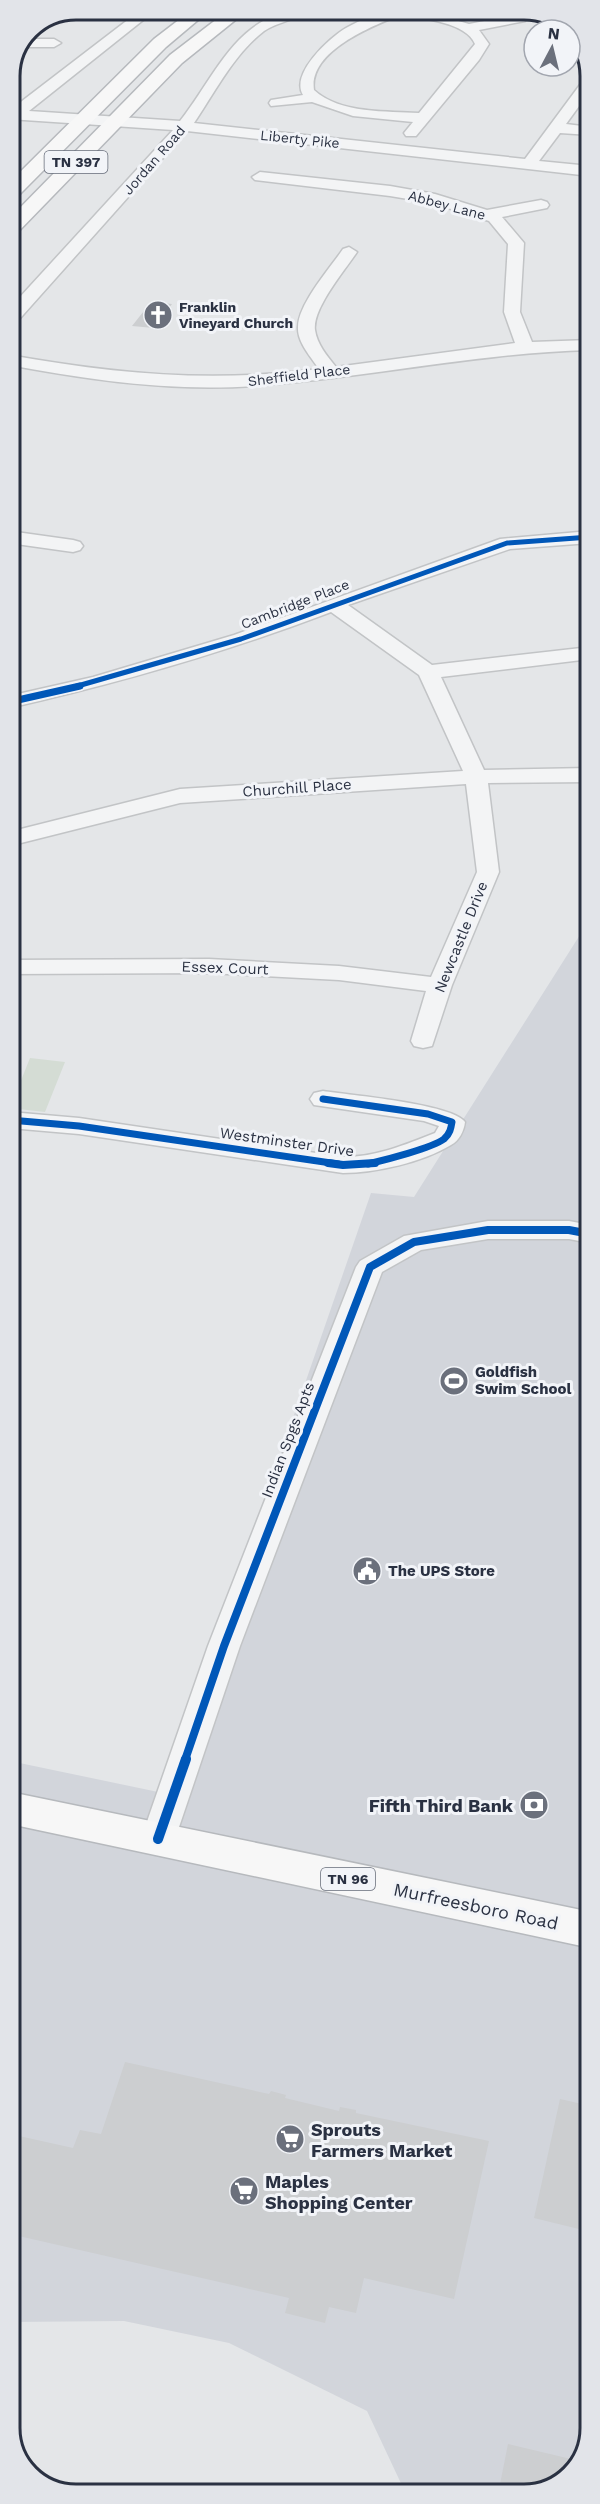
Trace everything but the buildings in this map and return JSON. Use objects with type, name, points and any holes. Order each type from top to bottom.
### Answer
[{"type":"highway","name":"TN 397","points":[[20,183],[82,118],[168,36],[189,20]]},
{"type":"highway","name":"TN 397","points":[[20,219],[176,59],[227,20]]},
{"type":"highway","name":"Murfreesboro Road","points":[[20,1810],[580,1928]]},
{"type":"street","points":[[20,109],[136,20]]},
{"type":"street","name":"Jordan Road","points":[[20,308],[146,171],[184,126],[235,52],[255,32],[274,20]]},
{"type":"street","points":[[312,98],[305,84],[312,68],[338,42],[358,27],[375,20]]},
{"type":"street","points":[[398,150],[480,50],[482,44],[478,35],[469,28],[438,20]]},
{"type":"street","points":[[469,28],[510,20]]},
{"type":"street","points":[[30,43],[54,43]]},
{"type":"street","points":[[529,164],[580,96]]},
{"type":"street","points":[[276,104],[312,98],[350,110],[422,118]]},
{"type":"street","name":"Liberty Pike","points":[[20,115],[184,126],[580,170]]},
{"type":"street","points":[[557,128],[580,130]]},
{"type":"street","name":"Abbey Lane","points":[[260,177],[414,195],[495,218],[516,243],[512,312],[525,347]]},
{"type":"street","points":[[488,215],[541,205]]},
{"type":"street","points":[[330,371],[315,352],[306,326],[310,313],[349,252]]},
{"type":"street","name":"Sheffield Place","points":[[20,362],[72,371],[207,383],[256,381],[525,347],[580,345]]},
{"type":"street","name":"Cambridge Place","points":[[20,700],[98,682],[242,639],[333,604],[507,543],[580,538]]},
{"type":"street","points":[[20,539],[73,546]]},
{"type":"street","name":"Newcastle Drive","points":[[333,604],[428,672],[476,777],[488,872],[440,985],[423,1041]]},
{"type":"street","points":[[428,672],[580,654]]},
{"type":"street","name":"Churchill Place","points":[[20,836],[180,796],[476,777],[580,775]]},
{"type":"street","name":"Essex Court","points":[[20,967],[210,966],[339,974],[440,985]]},
{"type":"street","name":"Westminster Drive","points":[[20,1121],[79,1126],[354,1165],[365,1165],[395,1158],[444,1139],[451,1130],[452,1122],[428,1114],[323,1100]]},
{"type":"street","name":"Indian Spgs Apts","points":[[158,1839],[224,1646],[370,1267],[414,1242],[488,1230],[569,1230],[580,1232]]},
{"type":"shaded area","points":[[580,935],[580,2428],[575,2453],[561,2471],[546,2480],[524,2484],[401,2484],[367,2411],[229,2343],[124,2321],[20,2322],[20,1763],[163,1793],[371,1193],[414,1197]]},
{"type":"shaded area","points":[[30,1058],[65,1062],[45,1112],[20,1109],[20,1083]]},
{"type":"cycle path","points":[[20,700],[98,682],[241,639],[507,543],[580,538]]},
{"type":"cycle path","points":[[20,1121],[79,1126],[343,1165],[365,1165],[395,1158],[444,1139],[451,1130],[452,1122],[428,1114],[323,1099]]},
{"type":"cycle path","points":[[158,1839],[224,1646],[370,1267],[414,1242],[488,1230],[569,1230],[580,1232]]},
{"type":"place","name":"Franklin Vineyard Church","points":[[158,315]]},
{"type":"place","name":"Goldfish Swim School","points":[[454,1381]]},
{"type":"place","name":"The UPS Store","points":[[367,1571]]},
{"type":"place","name":"Fifth Third Bank","points":[[534,1805]]},
{"type":"place","name":"Sprouts Farmers Market","points":[[290,2139]]},
{"type":"place","name":"Maples Shopping Center","points":[[244,2191]]}]
